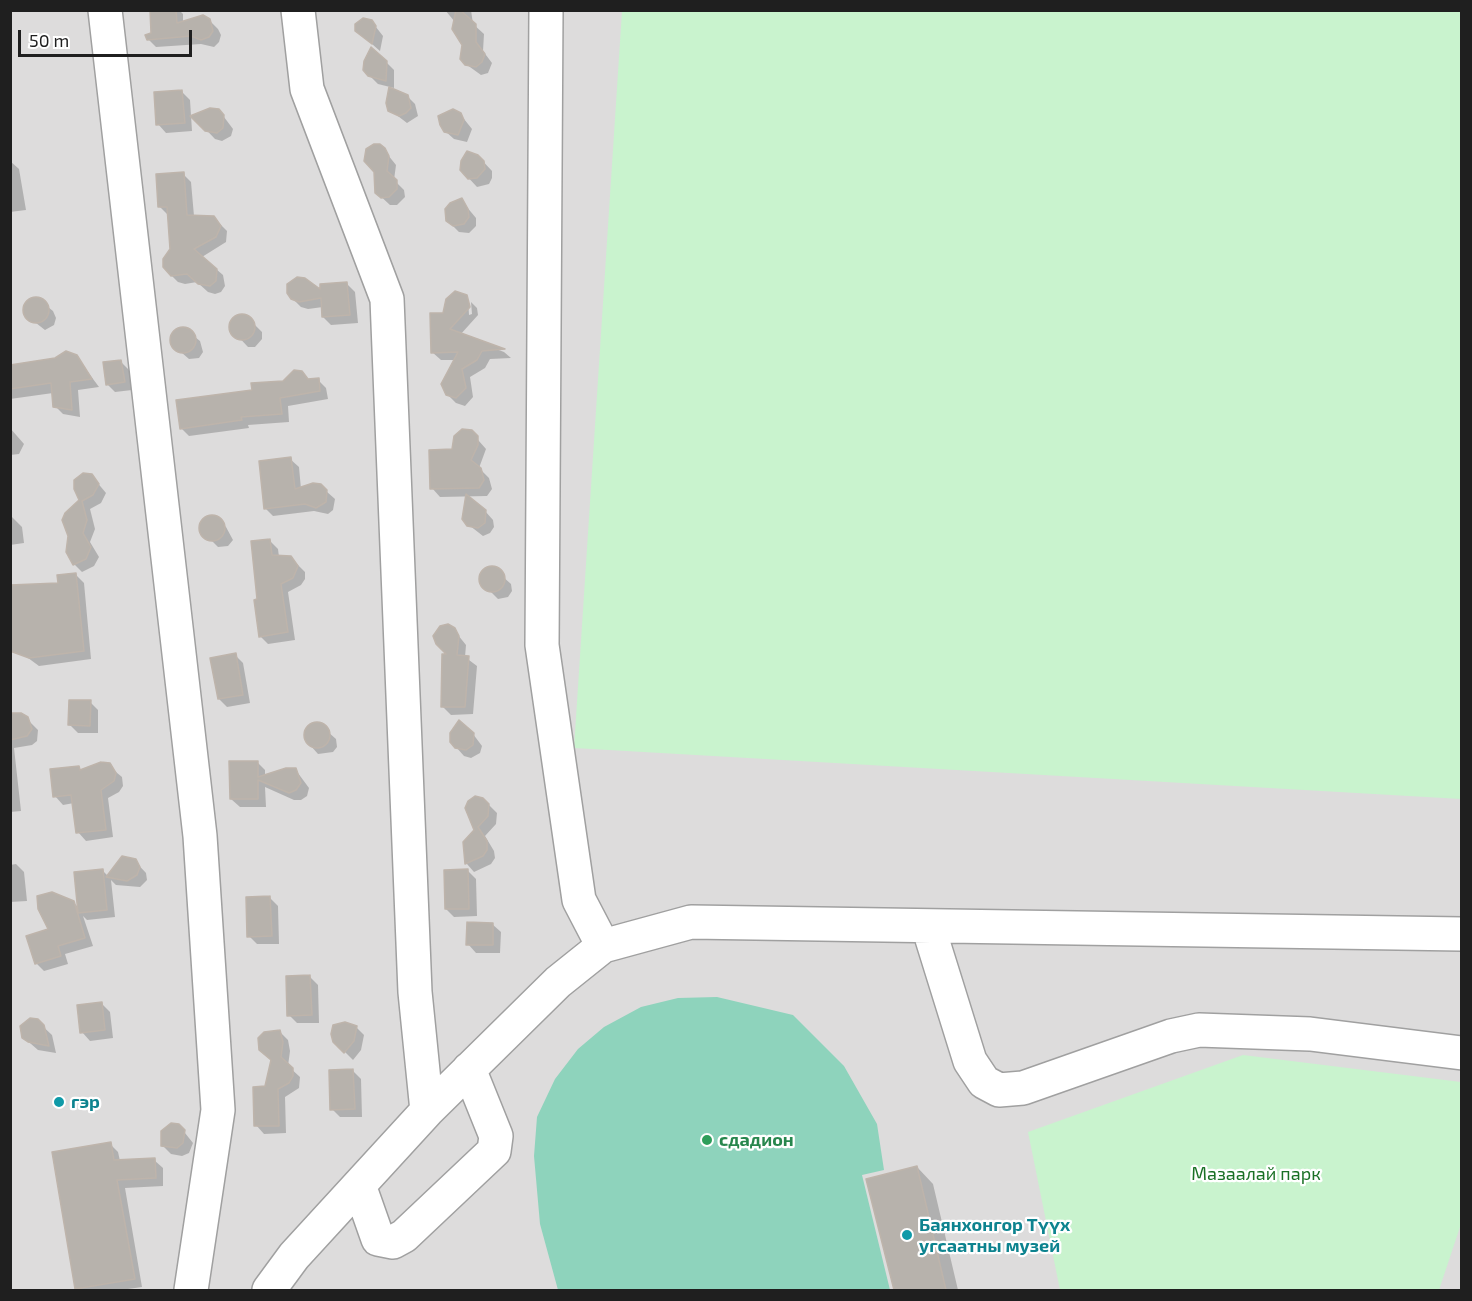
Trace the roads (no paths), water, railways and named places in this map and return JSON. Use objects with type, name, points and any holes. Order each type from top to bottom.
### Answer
[{"type":"street","points":[[105,10],[200,836],[218,1110],[191,1290]]},
{"type":"street","points":[[298,10],[307,89],[387,299],[415,992],[427,1111]]},
{"type":"street","points":[[546,10],[542,645],[579,900],[603,946]]},
{"type":"street","points":[[269,1290],[294,1256],[427,1111],[558,982],[603,946],[691,922],[1461,934]]},
{"type":"street","points":[[928,926],[970,1061],[984,1082],[999,1090],[1023,1088],[1171,1036],[1199,1029],[1310,1034],[1461,1053]]},
{"type":"street","points":[[359,1185],[378,1239],[393,1242],[404,1236],[494,1150],[496,1136],[469,1069]]},
{"type":"place","name":"гэр","points":[[59,1102]]},
{"type":"place","name":"сдадион","points":[[707,1140]]},
{"type":"place","name":"Баянхонгор Түүх угсаатны музей","points":[[907,1235]]},
{"type":"park label","name":"Мазаалай парк","points":[[1256,1174]]}]
